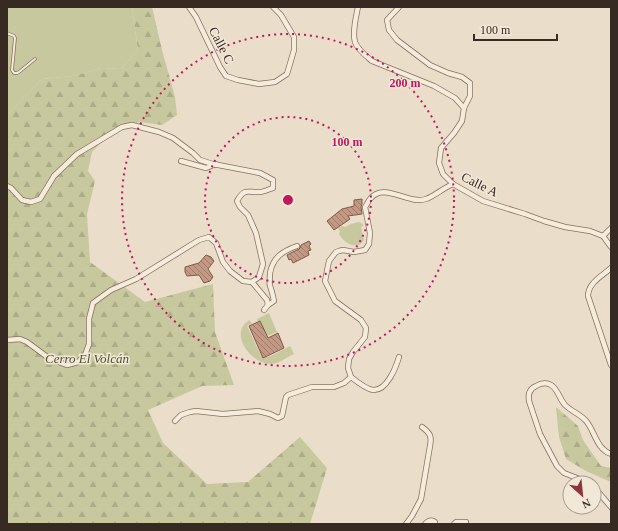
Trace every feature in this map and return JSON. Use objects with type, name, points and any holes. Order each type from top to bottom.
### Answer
[{"type":"street","name":"Calle C","points":[[189,7],[196,17],[226,76],[259,84],[275,82],[286,74],[294,50],[294,37],[281,15],[273,7]]},
{"type":"street","points":[[358,7],[354,24],[355,43],[363,54],[372,61],[437,88],[455,98],[464,108]]},
{"type":"street","name":"Calle A","points":[[399,7],[387,20],[389,30],[397,40],[430,65],[462,77],[470,83],[470,96],[464,108],[462,121],[441,148],[439,163],[442,174],[453,184],[483,202],[565,227],[590,231],[603,236]]},
{"type":"street","points":[[7,186],[11,188],[22,200],[31,202],[40,199],[54,176],[77,154],[122,127],[132,125],[159,132],[173,138],[200,160],[260,173],[273,180],[273,188],[261,192],[248,191],[241,194],[237,201],[240,207],[248,215],[256,233],[264,264],[259,277],[252,282],[243,281],[230,271],[223,262],[216,243],[210,237],[199,240],[136,279],[110,290],[93,303],[90,319],[89,344],[85,355],[78,362],[67,365],[50,359],[27,342],[20,339],[7,340]]},
{"type":"street","points":[[181,162],[206,168],[216,164]]},
{"type":"street","points":[[400,356],[394,371],[387,382],[380,388],[373,390],[360,384],[351,377],[348,368],[349,359],[365,337],[366,328],[361,320],[335,301],[325,281],[329,261],[338,251],[344,250],[354,252],[365,250],[369,244],[370,233],[365,207],[370,199],[376,194],[384,192],[403,198],[421,200],[426,199],[453,184]]},
{"type":"street","points":[[611,228],[603,236],[611,247]]},
{"type":"street","points":[[264,310],[274,301],[270,279],[274,261],[290,248],[297,246]]},
{"type":"street","points":[[611,268],[593,283],[588,292],[588,296],[611,365]]},
{"type":"street","points":[[252,282],[267,300],[268,305]]},
{"type":"street","points":[[175,421],[181,415],[196,411],[223,414],[258,411],[280,418],[282,416],[286,397],[288,395],[312,387],[334,387],[344,383],[351,377]]},
{"type":"street","points":[[569,475],[564,473],[557,466],[540,434],[528,397],[530,390],[536,385],[545,383],[552,386],[566,406],[587,422],[601,446],[611,454]]},
{"type":"street","points":[[406,524],[421,499],[431,440],[430,434],[422,426]]},
{"type":"street","points":[[602,496],[611,506]]},
{"type":"street","points":[[425,524],[432,520],[435,522],[434,524]]},
{"type":"street","points":[[454,524],[456,522],[466,522]]},
{"type":"lane","points":[[7,33],[15,38],[12,70],[14,73],[19,72],[35,59]]},
{"type":"green space","points":[[7,7],[132,7],[138,50],[121,69],[101,68],[74,76],[42,79],[7,115]]},
{"type":"green space","name":"Cerro El Volcán","points":[[132,7],[152,7],[175,97],[177,115],[162,125],[139,122],[116,127],[92,152],[88,171],[95,181],[87,214],[90,262],[145,302],[213,284],[215,332],[234,385],[202,386],[148,410],[163,443],[207,484],[248,482],[300,437],[327,468],[310,524],[7,524],[7,115],[42,79],[74,76],[101,68],[121,69],[138,50]]},
{"type":"green space","points":[[359,222],[363,224],[361,227],[364,240],[358,245],[347,243],[339,234],[340,232],[338,228]]},
{"type":"green space","points":[[269,313],[277,332],[267,336],[260,321],[258,322],[257,319]]},
{"type":"green space","points":[[249,320],[252,323],[247,326],[261,356],[268,357],[290,346],[294,354],[274,364],[265,363],[252,356],[243,345],[241,339],[243,326]]},
{"type":"green space","points":[[556,407],[578,426],[583,440],[601,466],[611,468],[611,482],[602,478],[602,475],[595,475],[586,471],[566,459],[559,437]]},
{"type":"building","points":[[362,199],[362,214],[348,216],[350,219],[334,230],[327,221],[342,209],[354,206],[354,200]]},
{"type":"building","points":[[309,241],[311,244],[309,246],[311,250],[308,251],[309,255],[293,263],[291,259],[289,260],[287,255],[299,249],[301,245]]},
{"type":"building","points":[[206,255],[211,257],[214,261],[208,269],[213,277],[210,281],[204,283],[199,275],[187,276],[185,267],[199,263]]},
{"type":"building","points":[[260,321],[268,338],[278,333],[284,348],[263,358],[249,326]]}]
